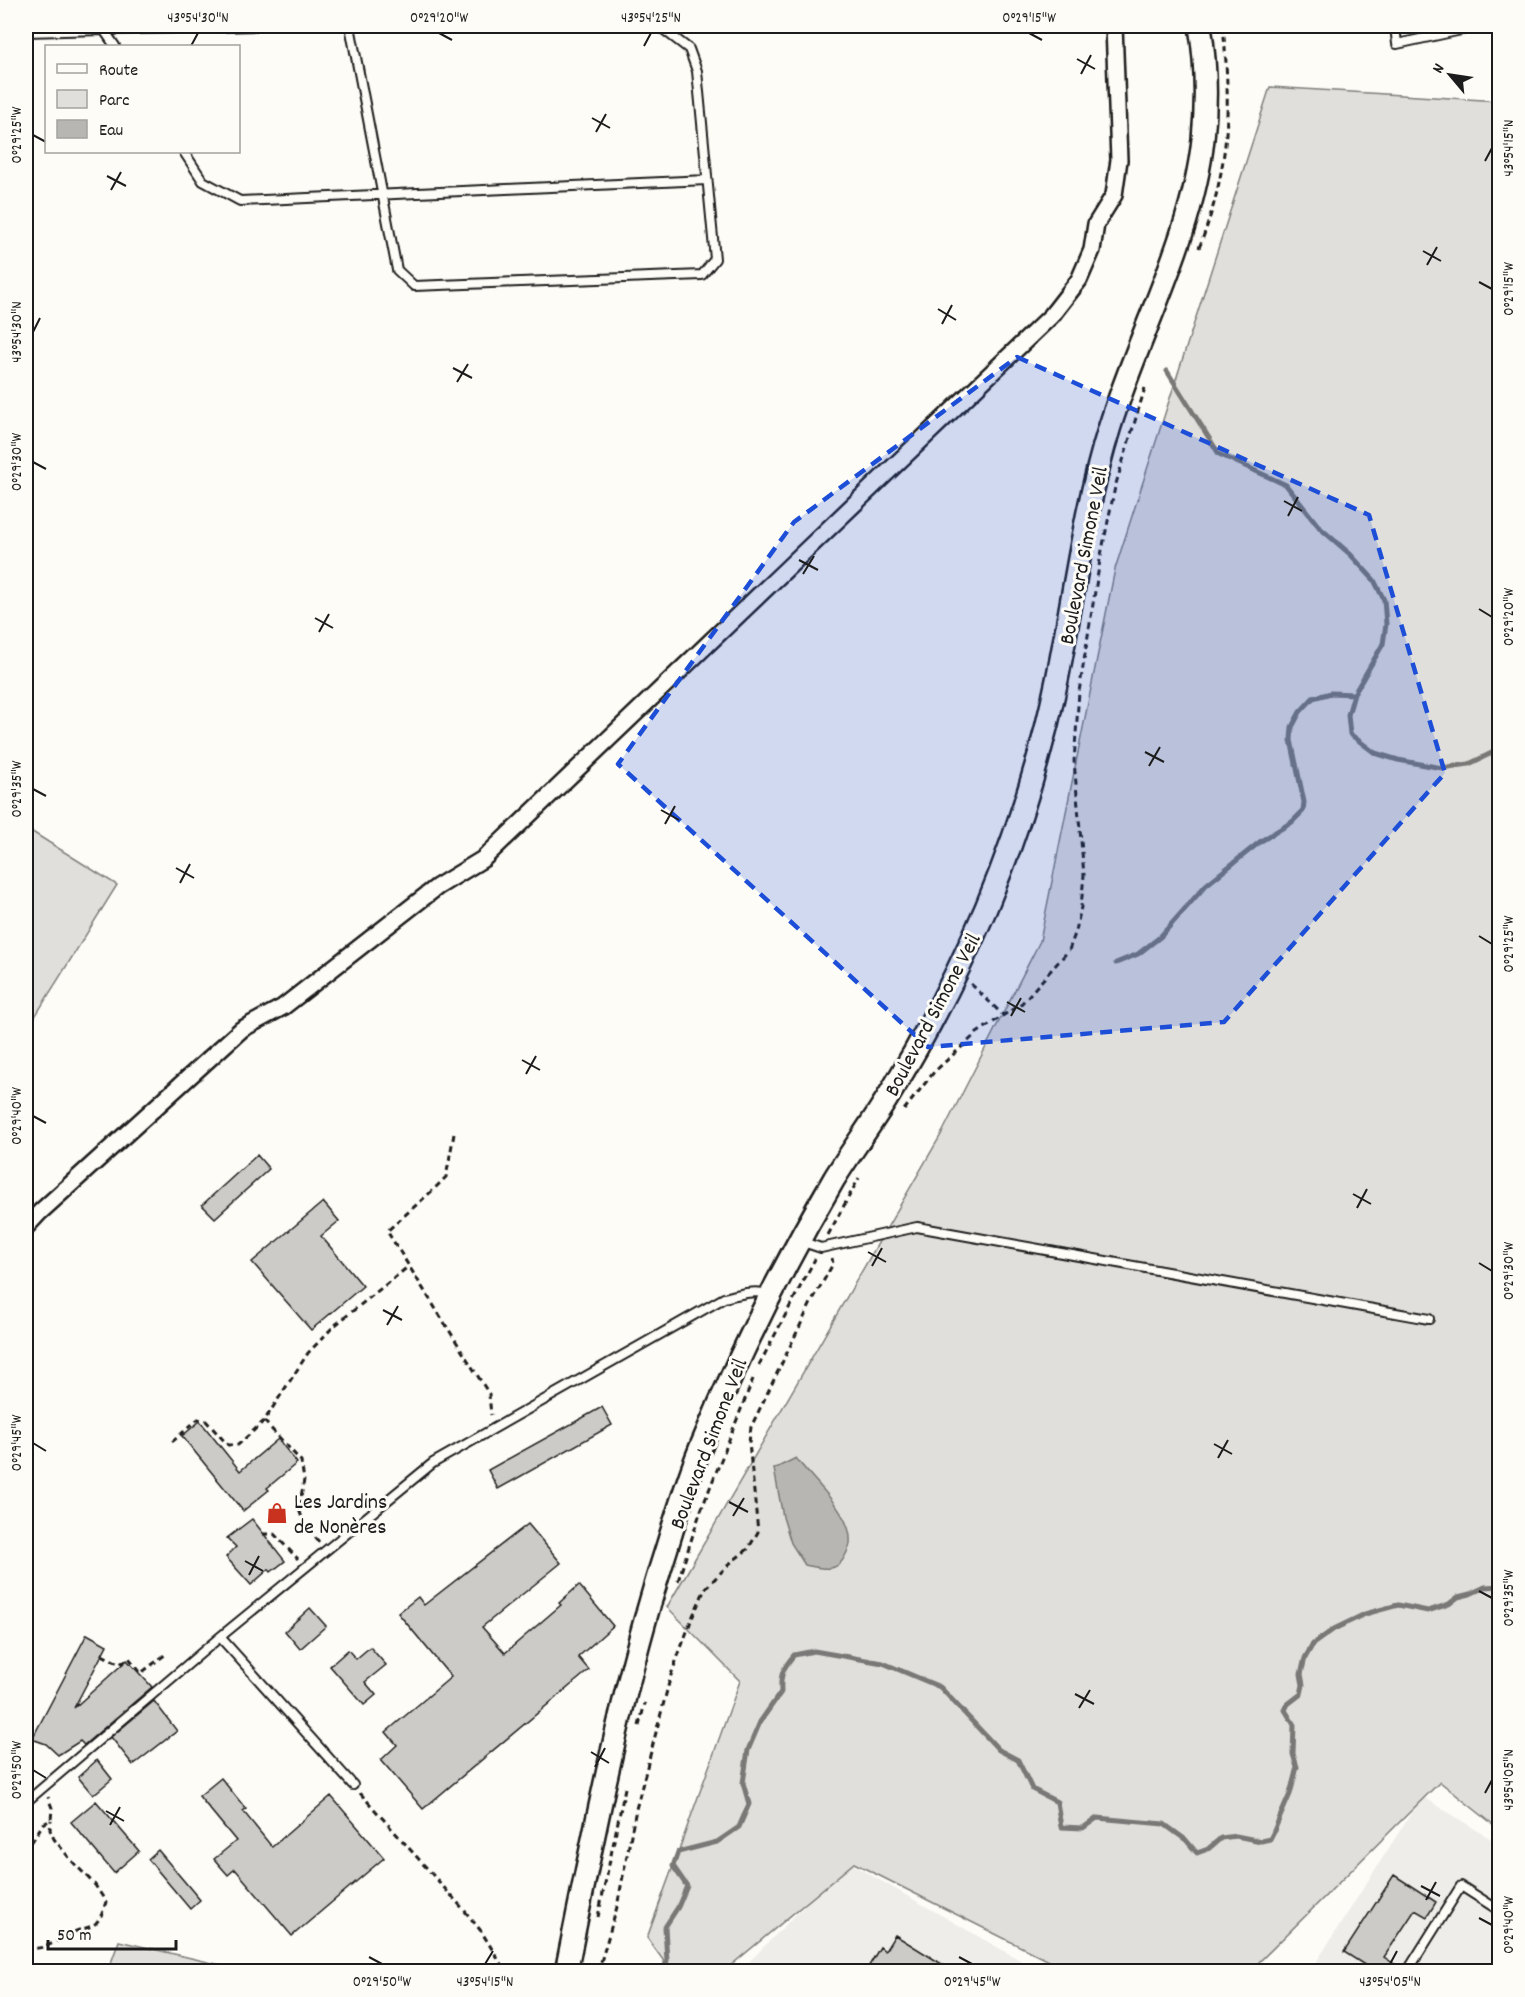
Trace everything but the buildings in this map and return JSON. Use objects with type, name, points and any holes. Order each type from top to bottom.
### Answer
[{"type":"main road","name":"Boulevard Simone Veil","points":[[566,1971],[618,1719],[646,1613],[698,1453],[732,1374],[798,1241],[838,1173],[891,1093],[958,968],[986,909],[1020,820],[1041,749],[1057,682],[1093,489],[1124,383],[1181,235],[1195,185],[1203,142],[1206,87],[1200,26]]},
{"type":"street","points":[[26,1227],[242,1029],[283,1007],[437,887],[483,859],[1051,316],[1079,280],[1092,250],[1096,224],[1114,195],[1119,160],[1114,26]]},
{"type":"lane","points":[[26,32],[256,26]]},
{"type":"lane","points":[[350,26],[397,270],[414,286],[702,275],[715,259],[697,71],[689,49],[659,26]]},
{"type":"lane","points":[[1395,26],[1396,44],[1480,26]]},
{"type":"lane","points":[[104,30],[114,45]]},
{"type":"lane","points":[[185,153],[203,181],[240,201],[707,180]]},
{"type":"lane","points":[[798,1241],[821,1248],[917,1227],[1429,1319]]},
{"type":"lane","points":[[26,1802],[220,1637],[433,1463],[724,1298],[744,1293],[760,1292],[770,1295]]},
{"type":"lane","points":[[220,1637],[353,1785]]},
{"type":"lane","points":[[1407,1971],[1461,1886],[1500,1911]]},
{"type":"path","points":[[958,968],[1004,1016]]},
{"type":"path","points":[[454,1134],[446,1176],[387,1232],[489,1395],[492,1414],[484,1434]]},
{"type":"path","points":[[598,1971],[617,1907],[642,1786],[671,1675],[688,1627],[705,1589],[729,1563],[748,1549],[758,1532],[749,1442],[751,1427],[811,1303],[833,1264],[831,1252],[821,1248]]},
{"type":"path","points":[[172,1442],[198,1419],[206,1421],[228,1445],[238,1445],[264,1421],[308,1353],[334,1326],[409,1266]]},
{"type":"path","points":[[264,1421],[301,1461],[304,1480],[299,1509],[304,1524],[325,1551]]},
{"type":"path","points":[[263,1534],[274,1534],[305,1567]]},
{"type":"path","points":[[102,1655],[120,1665],[129,1658],[141,1673],[166,1654]]},
{"type":"path","points":[[353,1785],[481,1931],[506,1971]]},
{"type":"path","points":[[26,1946],[44,1948],[74,1931],[93,1926],[102,1915],[106,1902],[95,1885],[54,1839],[50,1830],[52,1808],[42,1788]]},
{"type":"path","points":[[26,1851],[43,1824],[51,1820]]},
{"type":"highlighted area","points":[[1017,357],[1369,515],[1445,773],[1224,1022],[928,1047],[618,764],[794,522]]},
{"type":"shaded area","points":[[1422,1796],[1499,1844],[1499,1971],[1310,1972]]},
{"type":"shaded area","points":[[848,1862],[1039,1971],[739,1972]]},
{"type":"green space","points":[[1270,87],[1499,101],[1499,1829],[1440,1782],[1250,1971],[1069,1971],[854,1863],[724,1971],[671,1971],[647,1938],[740,1681],[667,1607],[942,1133],[1040,941],[1115,569]]},
{"type":"green space","points":[[26,828],[117,885],[26,1031]]},
{"type":"green space","points":[[119,1941],[246,1971],[108,1971]]},
{"type":"water","points":[[796,1458],[838,1509],[849,1532],[848,1550],[842,1562],[833,1568],[805,1565],[791,1543],[783,1517],[774,1469]]},
{"type":"waterway","points":[[1167,371],[1219,454],[1286,485],[1320,528],[1350,554],[1374,580],[1384,600],[1386,624],[1383,644],[1354,694],[1348,715],[1350,734],[1375,753],[1398,760],[1442,768],[1469,764],[1500,749]]},
{"type":"waterway","points":[[1116,963],[1138,954],[1160,937],[1206,885],[1261,841],[1292,822],[1303,811],[1304,802],[1291,740],[1292,727],[1300,712],[1313,698],[1331,693],[1354,694]]},
{"type":"waterway","points":[[662,1972],[667,1961],[665,1927],[678,1907],[687,1886],[673,1866],[678,1852],[717,1842],[739,1827],[749,1804],[743,1783],[748,1750],[760,1722],[781,1692],[783,1672],[794,1655],[814,1651],[883,1663],[940,1687],[999,1750],[1018,1760],[1032,1789],[1057,1802],[1061,1827],[1083,1828],[1097,1818],[1164,1824],[1186,1840],[1197,1853],[1208,1849],[1221,1838],[1236,1836],[1261,1841],[1270,1839],[1290,1794],[1297,1767],[1293,1754],[1294,1725],[1285,1710],[1288,1704],[1301,1694],[1303,1685],[1301,1674],[1305,1658],[1313,1644],[1334,1629],[1365,1614],[1398,1605],[1428,1611],[1485,1587],[1500,1586]]},
{"type":"place","name":"Les Jardins de Nonères","points":[[277,1513]]}]
